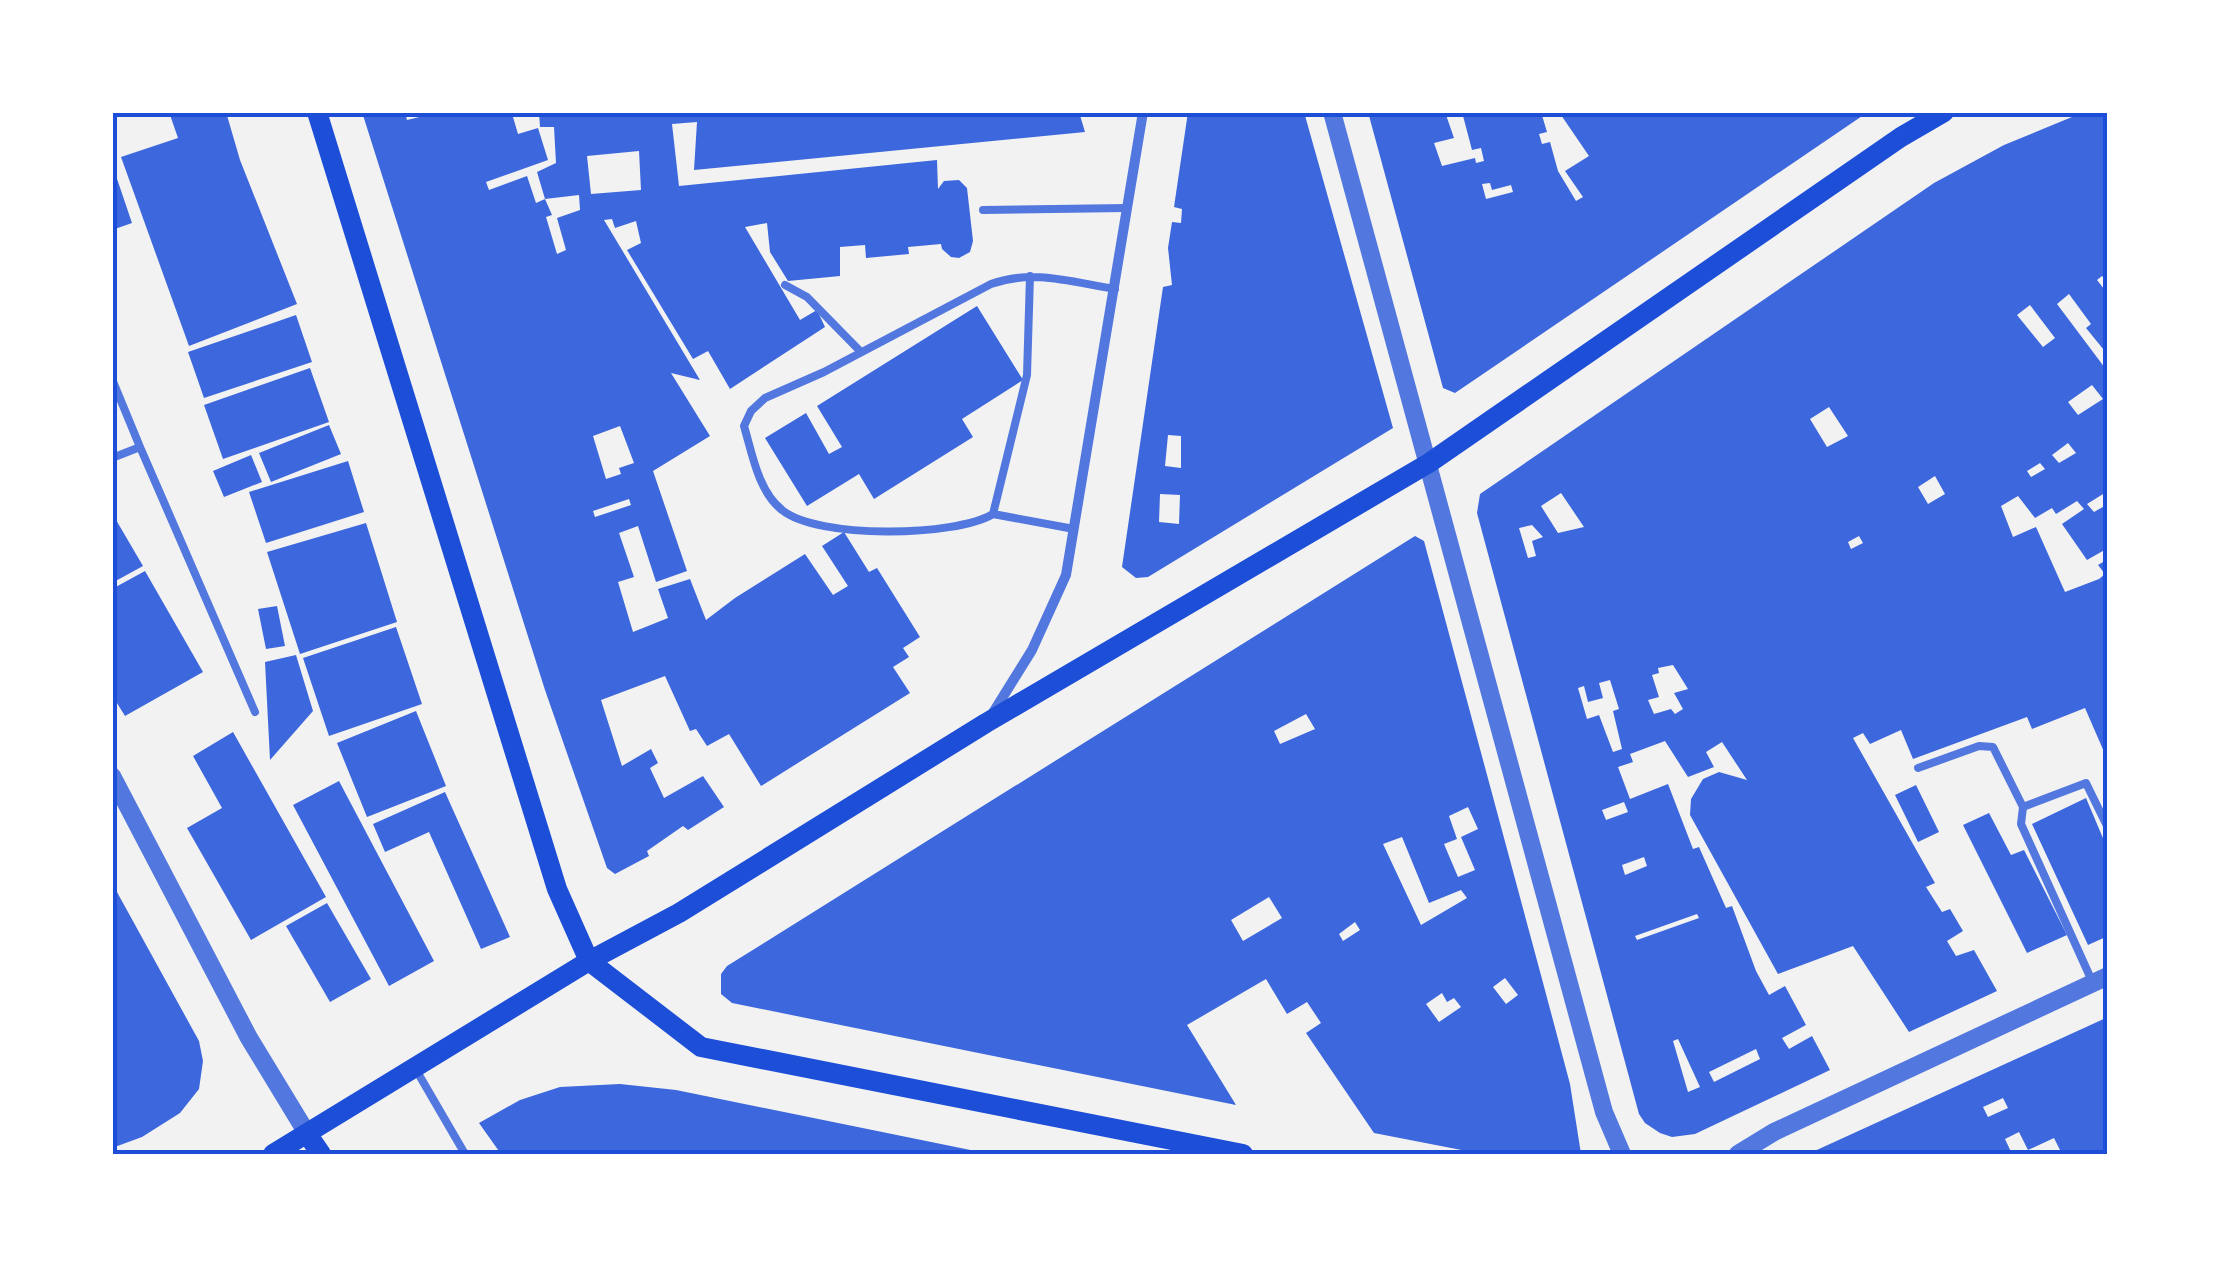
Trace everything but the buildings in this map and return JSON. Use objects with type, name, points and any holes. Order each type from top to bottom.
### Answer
[{"type":"main road","points":[[317,112],[557,889],[588,961],[700,1047],[1243,1154]]},
{"type":"main road","points":[[273,1154],[588,961],[679,913],[986,722],[1430,463],[1901,137],[1944,112]]},
{"type":"main road","points":[[308,1135],[321,1154]]},
{"type":"street","points":[[986,722],[1032,650],[1066,576],[1143,112]]},
{"type":"street","points":[[1332,112],[1604,1112],[1622,1154]]},
{"type":"street","points":[[112,776],[249,1038],[308,1135]]},
{"type":"street","points":[[1738,1154],[1774,1132],[2100,980]]},
{"type":"lane","points":[[983,210],[1128,208]]},
{"type":"lane","points":[[1074,529],[993,514],[961,526],[881,532],[819,524],[782,510],[768,492],[744,426],[765,398],[990,284],[1014,276],[1030,276],[1115,288]]},
{"type":"lane","points":[[993,514],[1027,375],[1030,276]]},
{"type":"lane","points":[[786,286],[808,297],[861,352]]},
{"type":"lane","points":[[112,379],[255,712]]},
{"type":"lane","points":[[112,458],[140,447]]},
{"type":"lane","points":[[1918,768],[1979,746],[1992,748],[2023,807],[2022,824],[2100,980]]},
{"type":"lane","points":[[2023,807],[2086,783],[2108,828]]},
{"type":"lane","points":[[415,1068],[465,1154]]}]
